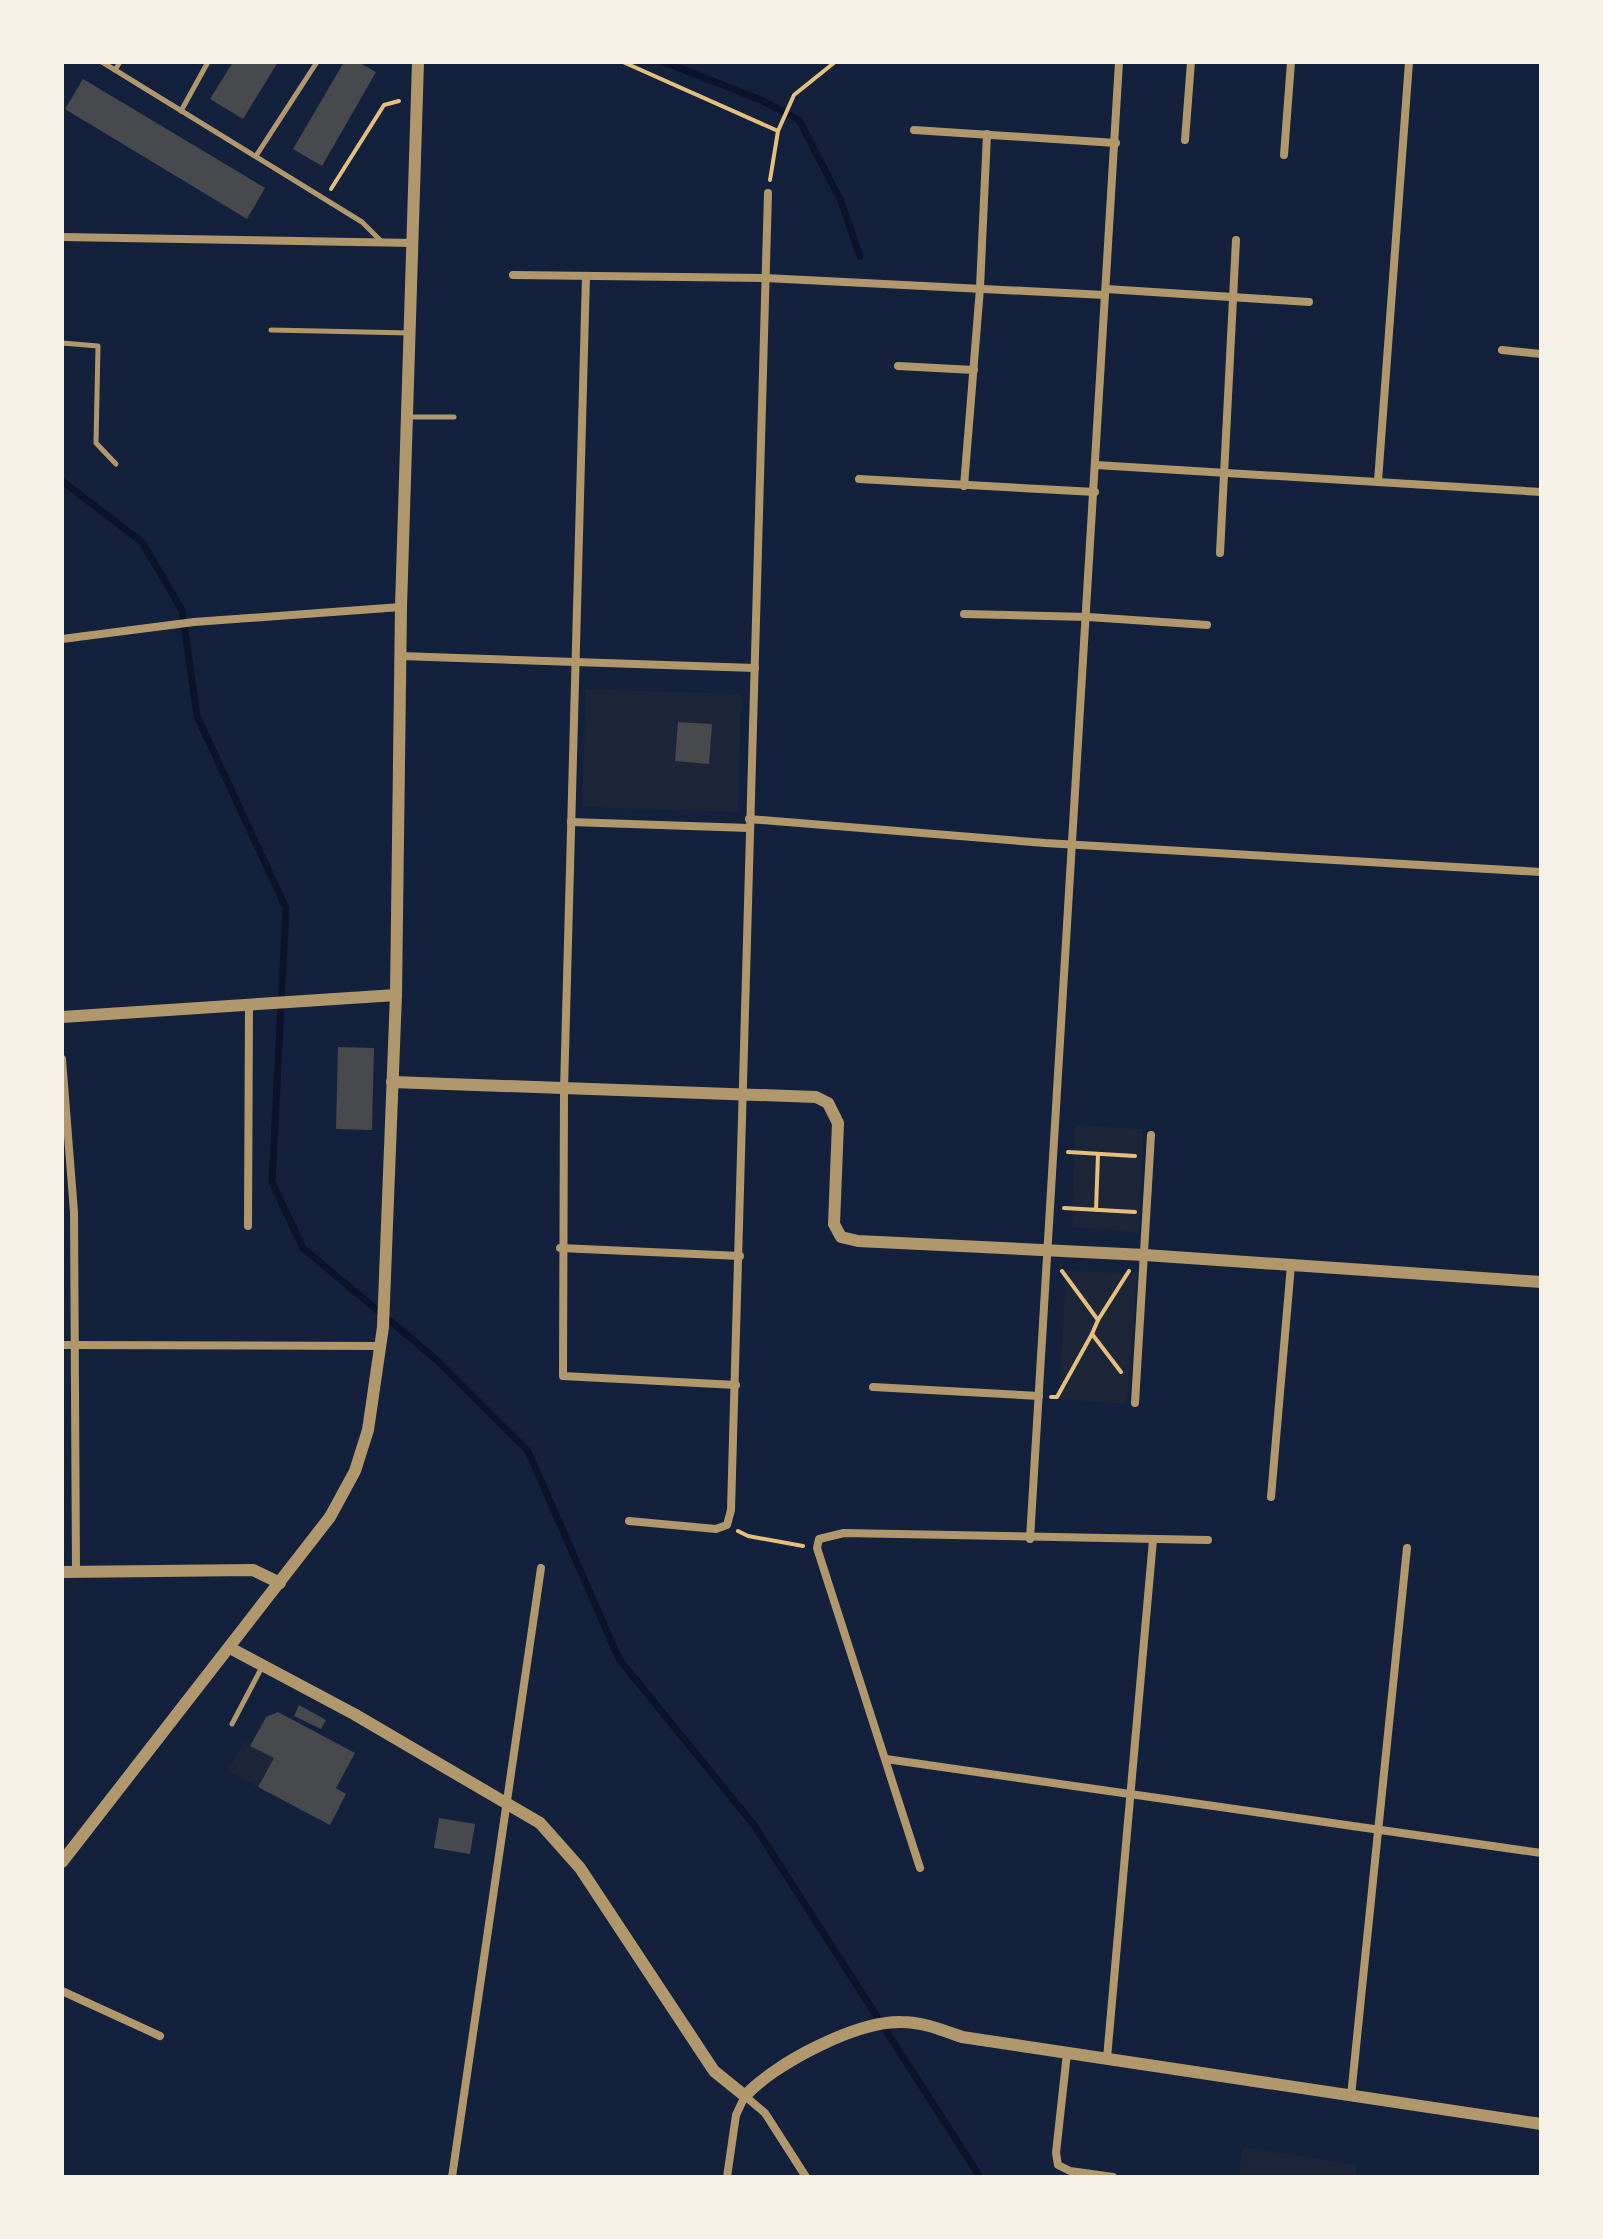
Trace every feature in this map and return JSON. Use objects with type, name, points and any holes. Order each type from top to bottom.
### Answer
[{"type":"street","points":[[62,1862],[330,1517],[355,1471],[368,1430],[383,1327],[396,995],[401,607],[418,62]]},
{"type":"street","points":[[1030,1539],[1088,617],[1119,62]]},
{"type":"street","points":[[1185,140],[1191,62]]},
{"type":"street","points":[[1284,155],[1291,62]]},
{"type":"street","points":[[1378,481],[1409,62]]},
{"type":"street","points":[[914,130],[1116,143]]},
{"type":"street","points":[[964,486],[980,288],[987,134]]},
{"type":"street","points":[[629,1521],[716,1529],[727,1525],[731,1510],[768,193]]},
{"type":"street","points":[[62,237],[414,243]]},
{"type":"street","points":[[1220,553],[1236,240]]},
{"type":"street","points":[[513,275],[765,278],[1232,296],[1309,302]]},
{"type":"street","points":[[586,276],[560,1248],[563,1376],[736,1385]]},
{"type":"street","points":[[1502,350],[1541,354]]},
{"type":"street","points":[[898,366],[974,370]]},
{"type":"street","points":[[1096,465],[1541,492]]},
{"type":"street","points":[[859,479],[1095,492]]},
{"type":"street","points":[[62,639],[194,622],[401,607]]},
{"type":"street","points":[[964,614],[1088,617],[1207,625]]},
{"type":"street","points":[[400,656],[755,668]]},
{"type":"street","points":[[571,822],[749,824],[1541,872]]},
{"type":"street","points":[[62,1017],[396,995]]},
{"type":"street","points":[[248,1226],[255,1003]]},
{"type":"street","points":[[62,1059],[74,1212],[76,1571]]},
{"type":"street","points":[[392,1082],[816,1097],[834,1111],[838,1123],[834,1224],[841,1237],[858,1241],[1145,1255],[1541,1282]]},
{"type":"street","points":[[1135,1403],[1151,1135]]},
{"type":"street","points":[[560,1248],[740,1256]]},
{"type":"street","points":[[1271,1497],[1291,1265]]},
{"type":"street","points":[[62,1345],[381,1346]]},
{"type":"street","points":[[873,1387],[1039,1396]]},
{"type":"street","points":[[920,1868],[818,1544],[844,1533],[1030,1539],[1208,1540]]},
{"type":"street","points":[[1107,2058],[1153,1540]]},
{"type":"street","points":[[1351,2096],[1407,1548]]},
{"type":"street","points":[[452,2177],[541,1568]]},
{"type":"street","points":[[62,1572],[253,1570],[280,1583]]},
{"type":"street","points":[[230,1648],[540,1823],[563,1846],[714,2071],[765,2113],[806,2177]]},
{"type":"street","points":[[886,1759],[1541,1853]]},
{"type":"street","points":[[62,1991],[160,2036]]},
{"type":"street","points":[[727,2177],[736,2115],[745,2096],[771,2072],[863,2028],[900,2022],[926,2024],[962,2037],[1541,2124]]},
{"type":"street","points":[[1067,2053],[1056,2153],[1058,2165],[1070,2171],[1113,2177]]},
{"type":"lane","points":[[102,62],[362,222],[382,242]]},
{"type":"lane","points":[[115,70],[120,62]]},
{"type":"lane","points":[[181,111],[208,62]]},
{"type":"lane","points":[[256,156],[317,62]]},
{"type":"lane","points":[[271,330],[411,333]]},
{"type":"lane","points":[[62,343],[98,346],[96,443],[116,464]]},
{"type":"lane","points":[[408,417],[454,417]]},
{"type":"lane","points":[[232,1724],[262,1666]]},
{"type":"path","points":[[623,62],[778,131]]},
{"type":"path","points":[[768,193],[778,131],[794,95],[835,62]]},
{"type":"path","points":[[325,199],[384,105],[417,96]]},
{"type":"path","points":[[1053,1152],[1150,1157]]},
{"type":"path","points":[[1096,1210],[1098,1154]]},
{"type":"path","points":[[1049,1208],[1147,1213]]},
{"type":"path","points":[[1046,1250],[1098,1320]]},
{"type":"path","points":[[1039,1396],[1057,1397],[1124,1276],[1145,1255]]},
{"type":"path","points":[[1092,1334],[1136,1391]]},
{"type":"path","points":[[727,1525],[748,1536],[818,1544]]},
{"type":"shaded area","points":[[586,689],[741,694],[738,812],[582,807]]},
{"type":"shaded area","points":[[1075,1125],[1143,1129],[1139,1233],[1072,1227]]},
{"type":"shaded area","points":[[1066,1271],[1137,1273],[1127,1404],[1059,1399]]},
{"type":"shaded area","points":[[244,1742],[274,1758],[258,1787],[228,1771]]},
{"type":"shaded area","points":[[1243,2147],[1357,2165],[1355,2177],[1239,2177]]},
{"type":"building","points":[[233,62],[278,62],[243,119],[210,99]]},
{"type":"building","points":[[344,62],[358,62],[376,72],[322,166],[293,149]]},
{"type":"building","points":[[83,79],[265,188],[247,219],[65,109]]},
{"type":"building","points":[[678,722],[712,724],[709,764],[675,761]]},
{"type":"building","points":[[338,1047],[374,1048],[372,1130],[336,1129]]},
{"type":"building","points":[[299,1705],[326,1720],[321,1729],[294,1716]]},
{"type":"building","points":[[278,1712],[355,1753],[336,1788],[346,1794],[330,1825],[258,1787],[274,1758],[250,1746],[266,1717]]},
{"type":"building","points":[[439,1818],[475,1824],[470,1854],[434,1848]]},
{"type":"waterway","points":[[664,62],[761,100],[799,120],[841,201],[860,257]]},
{"type":"waterway","points":[[62,481],[142,542],[182,610],[197,716],[286,908],[272,1182],[303,1248],[438,1361],[528,1451],[619,1659],[754,1825],[980,2177]]}]
